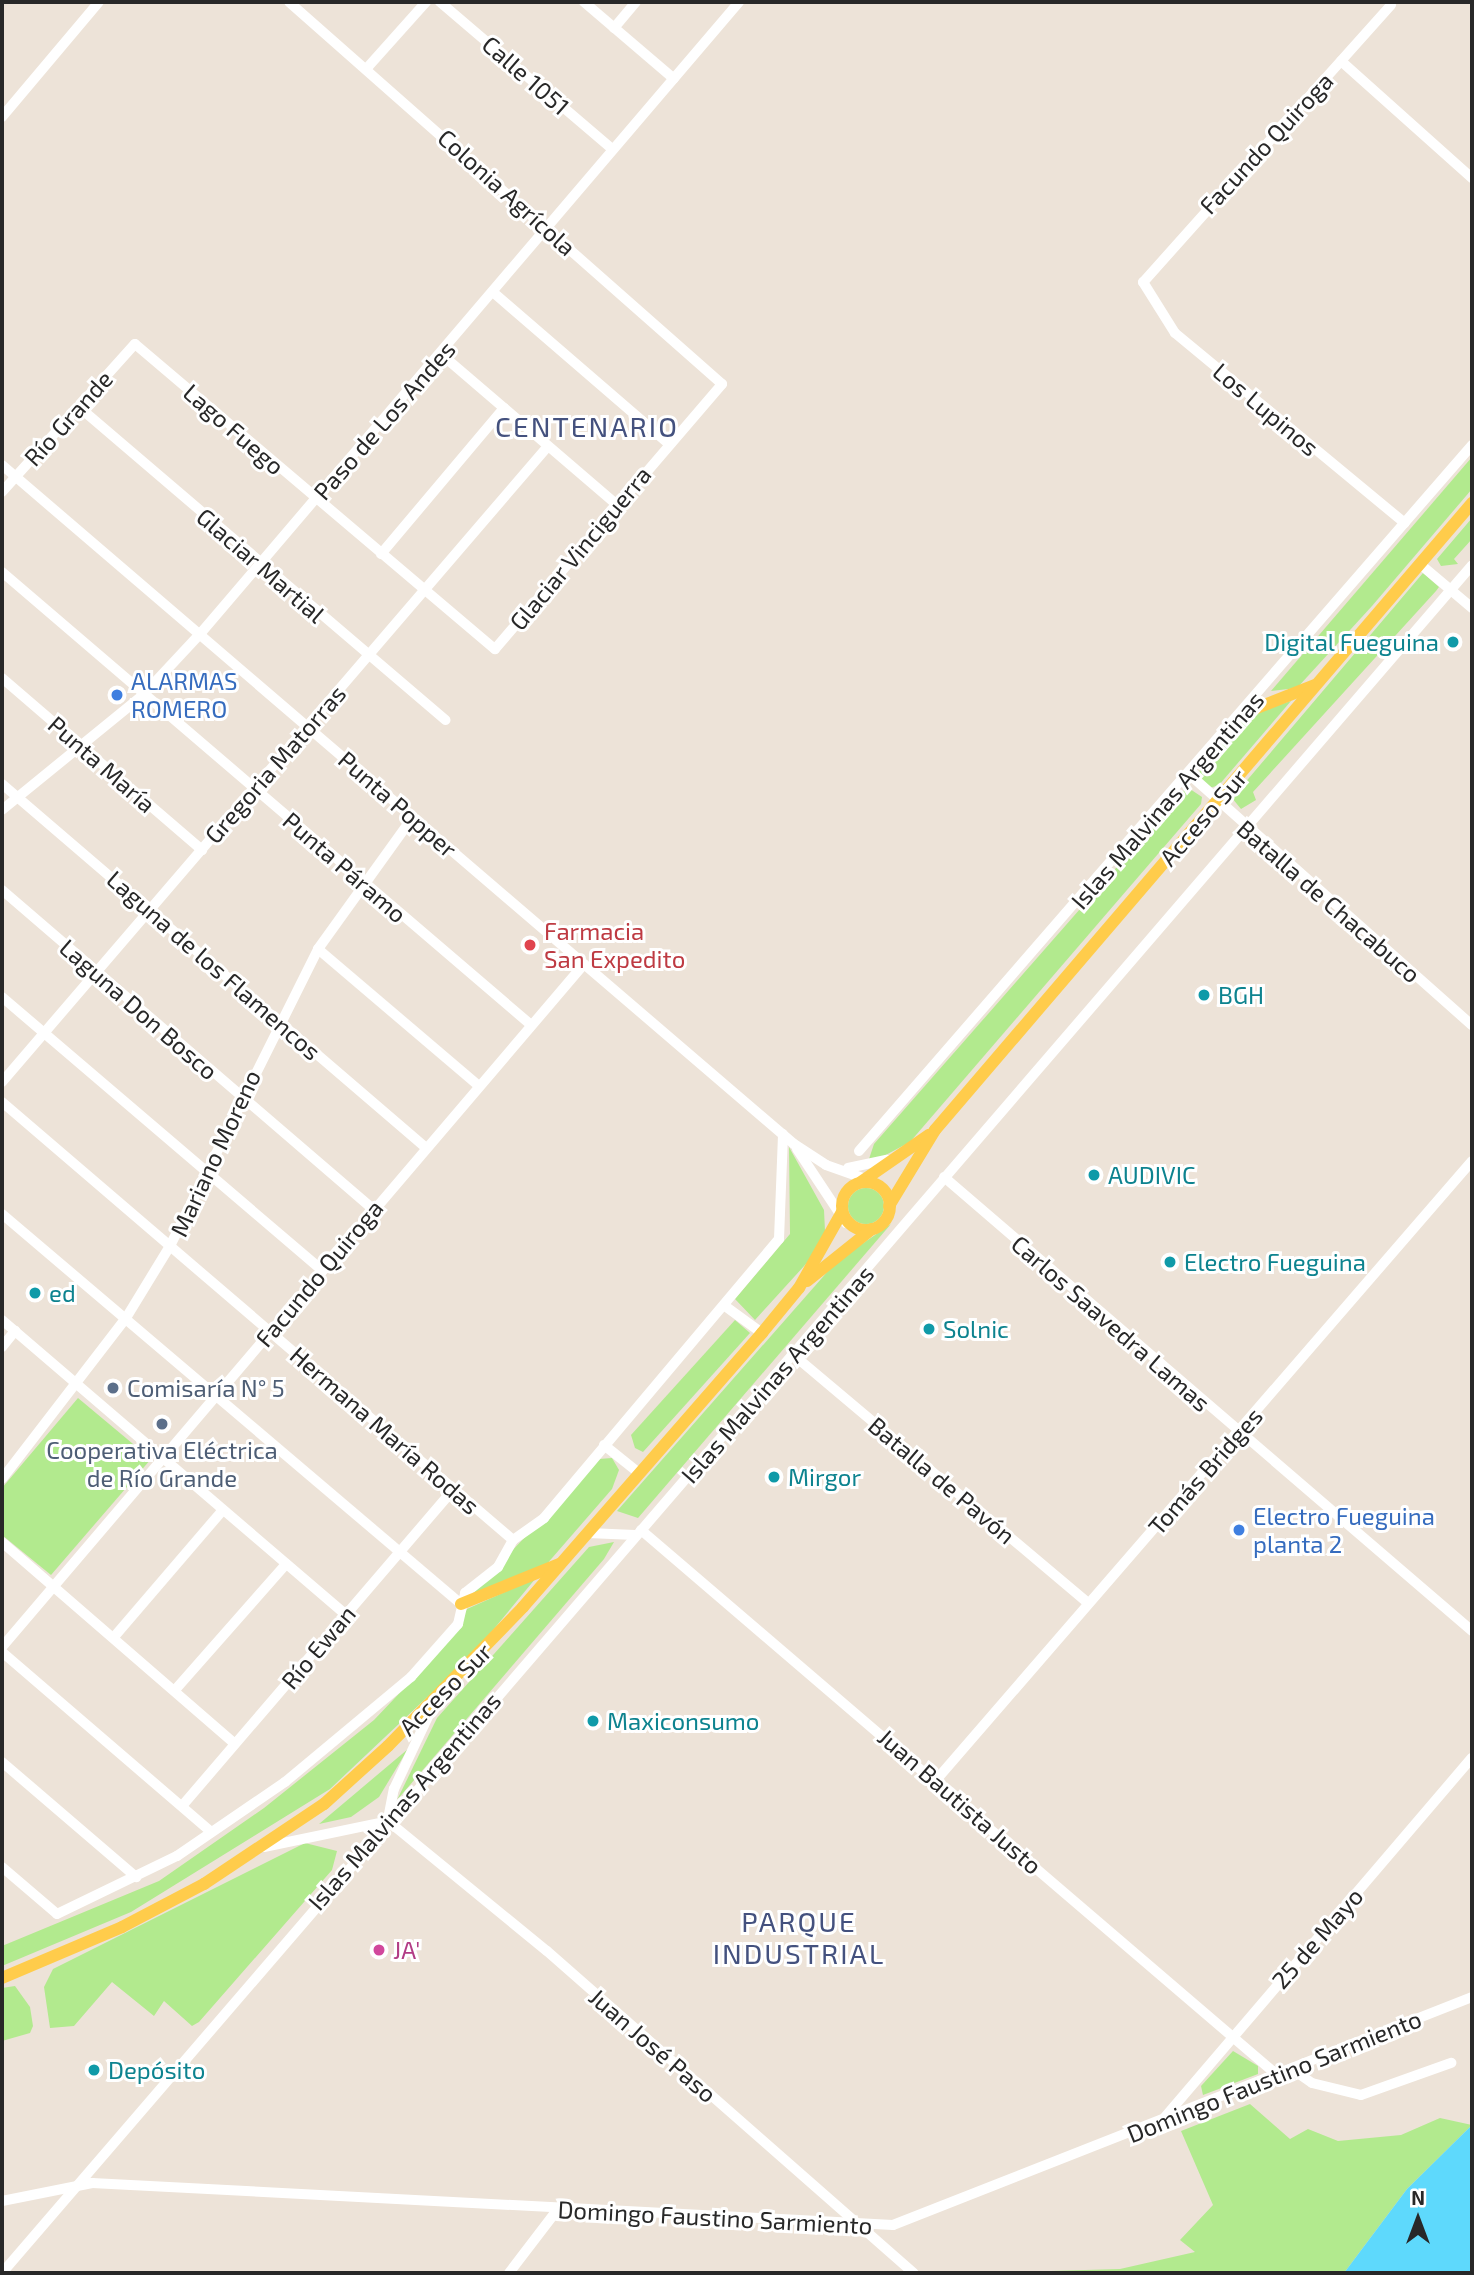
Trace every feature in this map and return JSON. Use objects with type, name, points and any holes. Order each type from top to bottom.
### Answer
[{"type":"main road","name":"Acceso Sur","points":[[799,1288],[876,1227],[935,1130],[1472,503]]},
{"type":"main road","points":[[1244,713],[1318,684]]},
{"type":"main road","name":"Acceso Sur","points":[[2,1978],[122,1927],[264,1847],[324,1804],[435,1703],[563,1563],[799,1288],[867,1181],[935,1130]]},
{"type":"main road","points":[[867,1181],[884,1188],[889,1206]]},
{"type":"main road","points":[[842,1217],[859,1230],[876,1227]]},
{"type":"main road","points":[[461,1604],[563,1563]]},
{"type":"street","points":[[2,117],[99,2]]},
{"type":"street","name":"Colonia Agrícola","points":[[289,2],[367,68],[722,384]]},
{"type":"street","points":[[367,68],[426,2]]},
{"type":"street","name":"Calle 1051","points":[[440,2],[612,149]]},
{"type":"street","points":[[584,2],[674,79]]},
{"type":"street","points":[[614,28],[636,2]]},
{"type":"street","name":"Paso de Los Andes","points":[[2,810],[19,799],[144,694],[200,634],[494,293],[612,149],[739,2]]},
{"type":"street","name":"Facundo Quiroga","points":[[1143,282],[1391,5]]},
{"type":"street","points":[[1341,61],[1472,178]]},
{"type":"street","name":"Los Lupinos","points":[[1143,282],[1175,334],[1405,523]]},
{"type":"street","points":[[494,293],[668,443]]},
{"type":"street","name":"Río Grande","points":[[2,492],[135,344]]},
{"type":"street","name":"Lago Fuego","points":[[135,344],[495,649]]},
{"type":"street","points":[[441,354],[617,505]]},
{"type":"street","name":"Glaciar Vinciguerra","points":[[495,649],[668,443],[722,384]]},
{"type":"street","name":"Glaciar Martial","points":[[79,407],[367,657],[445,720]]},
{"type":"street","points":[[381,554],[504,408]]},
{"type":"street","name":"Islas Malvinas Argentinas","points":[[859,1151],[1244,713],[1472,445]]},
{"type":"street","name":"Gregoria Matorras","points":[[2,1082],[548,446]]},
{"type":"street","name":"Punta Popper","points":[[2,465],[783,1134],[826,1165],[867,1181]]},
{"type":"street","points":[[1420,564],[1472,608]]},
{"type":"street","name":"Islas Malvinas Argentinas","points":[[2,2273],[82,2183],[388,1821],[638,1533],[796,1357],[944,1177],[1472,565]]},
{"type":"street","name":"Punta Páramo","points":[[2,572],[530,1024]]},
{"type":"street","name":"Punta María","points":[[2,678],[202,850]]},
{"type":"street","name":"Batalla de Chacabuco","points":[[1189,774],[1215,802],[1472,1025]]},
{"type":"street","name":"Laguna de los Flamencos","points":[[2,784],[425,1147]]},
{"type":"street","name":"Mariano Moreno","points":[[2,1479],[79,1386],[126,1318],[170,1246],[278,1020],[318,949],[361,882],[413,817]]},
{"type":"street","name":"Laguna Don Bosco","points":[[2,890],[373,1209]]},
{"type":"street","points":[[318,949],[479,1086]]},
{"type":"street","name":"Facundo Quiroga","points":[[2,1650],[53,1585],[584,964]]},
{"type":"street","points":[[2,997],[322,1270]]},
{"type":"street","name":"Hermana María Rodas","points":[[2,1102],[513,1539]]},
{"type":"street","points":[[2,1867],[57,1914],[136,1877],[211,1832],[285,1782],[411,1677],[458,1624],[461,1604],[474,1583],[502,1561],[513,1539],[531,1533],[725,1306],[783,1229],[783,1134]]},
{"type":"street","name":"Punta Popper","points":[[794,1143],[842,1217]]},
{"type":"street","points":[[826,1165],[868,1167],[908,1150]]},
{"type":"street","name":"Tomás Bridges","points":[[937,1779],[1472,1161]]},
{"type":"street","name":"Carlos Saavedra Lamas","points":[[944,1177],[1238,1434],[1472,1631]]},
{"type":"street","points":[[2,1214],[461,1604]]},
{"type":"street","points":[[725,1306],[762,1334]]},
{"type":"street","points":[[2,1320],[345,1614]]},
{"type":"street","points":[[2,1347],[15,1331]]},
{"type":"street","name":"Batalla de Pavón","points":[[796,1357],[1088,1603]]},
{"type":"street","points":[[604,1445],[639,1474]]},
{"type":"street","name":"Río Ewan","points":[[182,1806],[454,1489]]},
{"type":"street","points":[[114,1637],[223,1510]]},
{"type":"street","points":[[587,1533],[638,1533]]},
{"type":"street","name":"Juan Bautista Justo","points":[[638,1533],[937,1779],[1277,2075]]},
{"type":"street","points":[[2,1542],[235,1744]]},
{"type":"street","points":[[175,1690],[286,1564]]},
{"type":"street","points":[[2,1650],[211,1832]]},
{"type":"street","points":[[264,1847],[388,1821],[394,1789],[435,1703]]},
{"type":"street","name":"25 de Mayo","points":[[1163,2119],[1472,1758]]},
{"type":"street","points":[[2,1762],[136,1877]]},
{"type":"street","name":"Juan José Paso","points":[[388,1821],[547,1951],[914,2273]]},
{"type":"street","name":"Domingo Faustino Sarmiento","points":[[2,2201],[82,2183],[860,2227],[919,2219],[1472,1997]]},
{"type":"street","points":[[1292,2069],[1312,2083],[1361,2095],[1451,2063]]},
{"type":"street","points":[[509,2273],[558,2209]]},
{"type":"green space","points":[[1472,457],[1472,489],[1372,606],[1297,688],[1271,691]]},
{"type":"green space","points":[[1472,518],[1472,539],[1454,559],[1458,564],[1441,566],[1437,559]]},
{"type":"green space","points":[[1423,573],[1439,587],[1436,591],[1253,792],[1256,800],[1241,809],[1232,798]]},
{"type":"green space","points":[[1291,701],[1219,785],[1210,788],[1199,778],[1200,769],[1248,715]]},
{"type":"green space","points":[[1187,787],[1202,797],[1201,804],[910,1142],[867,1165],[874,1144]]},
{"type":"green space","points":[[789,1147],[824,1210],[825,1231],[815,1254],[755,1320],[735,1299],[790,1234]]},
{"type":"green space","points":[[866,1188],[878,1194],[884,1206],[878,1218],[866,1224],[854,1218],[848,1206],[854,1194]]},
{"type":"green space","points":[[891,1224],[638,1518],[617,1511],[836,1262]]},
{"type":"green space","points":[[735,1320],[750,1333],[643,1452],[635,1448],[631,1435]]},
{"type":"green space","points":[[78,1398],[151,1459],[51,1575],[2,1535],[2,1488]]},
{"type":"green space","points":[[612,1458],[619,1470],[612,1489],[546,1565],[470,1595],[599,1459]]},
{"type":"green space","points":[[614,1542],[604,1559],[397,1800],[437,1718],[589,1547]]},
{"type":"green space","points":[[536,1578],[474,1653],[330,1789],[131,1912],[2,1966],[2,1946],[159,1881],[264,1808],[374,1720],[450,1640],[467,1609]]},
{"type":"green space","points":[[408,1749],[379,1797],[351,1817],[319,1824]]},
{"type":"green space","points":[[305,1843],[337,1851],[332,1870],[199,2022],[192,2026],[164,2001],[154,2016],[112,1982],[74,2026],[50,2028],[44,1987],[53,1969]]},
{"type":"green space","points":[[15,1986],[30,2007],[33,2026],[30,2033],[2,2041],[2,1988]]},
{"type":"green space","points":[[1233,2051],[1258,2066],[1258,2074],[1203,2095],[1201,2086]]},
{"type":"green space","points":[[1250,2104],[1290,2139],[1308,2129],[1338,2141],[1401,2135],[1440,2118],[1472,2125],[1407,2189],[1344,2273],[985,2273],[1120,2269],[1195,2252],[1180,2240],[1213,2205],[1181,2131]]},
{"type":"water","points":[[1472,2125],[1472,2273],[1344,2273],[1407,2189]]},
{"type":"place","name":"Digital Fueguina","points":[[1453,642]]},
{"type":"place","name":"ALARMAS ROMERO","points":[[117,695]]},
{"type":"place","name":"Farmacia San Expedito","points":[[530,945]]},
{"type":"place","name":"BGH","points":[[1204,995]]},
{"type":"place","name":"AUDIVIC","points":[[1094,1175]]},
{"type":"place","name":"Electro Fueguina","points":[[1170,1262]]},
{"type":"place","name":"ed","points":[[35,1293]]},
{"type":"place","name":"Solnic","points":[[929,1329]]},
{"type":"place","name":"Comisaría N° 5","points":[[113,1388]]},
{"type":"place","name":"Cooperativa Eléctrica de Río Grande","points":[[162,1424]]},
{"type":"place","name":"Mirgor","points":[[774,1477]]},
{"type":"place","name":"Electro Fueguina planta 2","points":[[1239,1530]]},
{"type":"place","name":"Maxiconsumo","points":[[593,1721]]},
{"type":"place","name":"JA'","points":[[379,1950]]},
{"type":"place","name":"Depósito","points":[[94,2070]]},
{"type":"district","name":"CENTENARIO","points":[[587,426]]},
{"type":"district","name":"PARQUE INDUSTRIAL","points":[[799,1937]]}]
